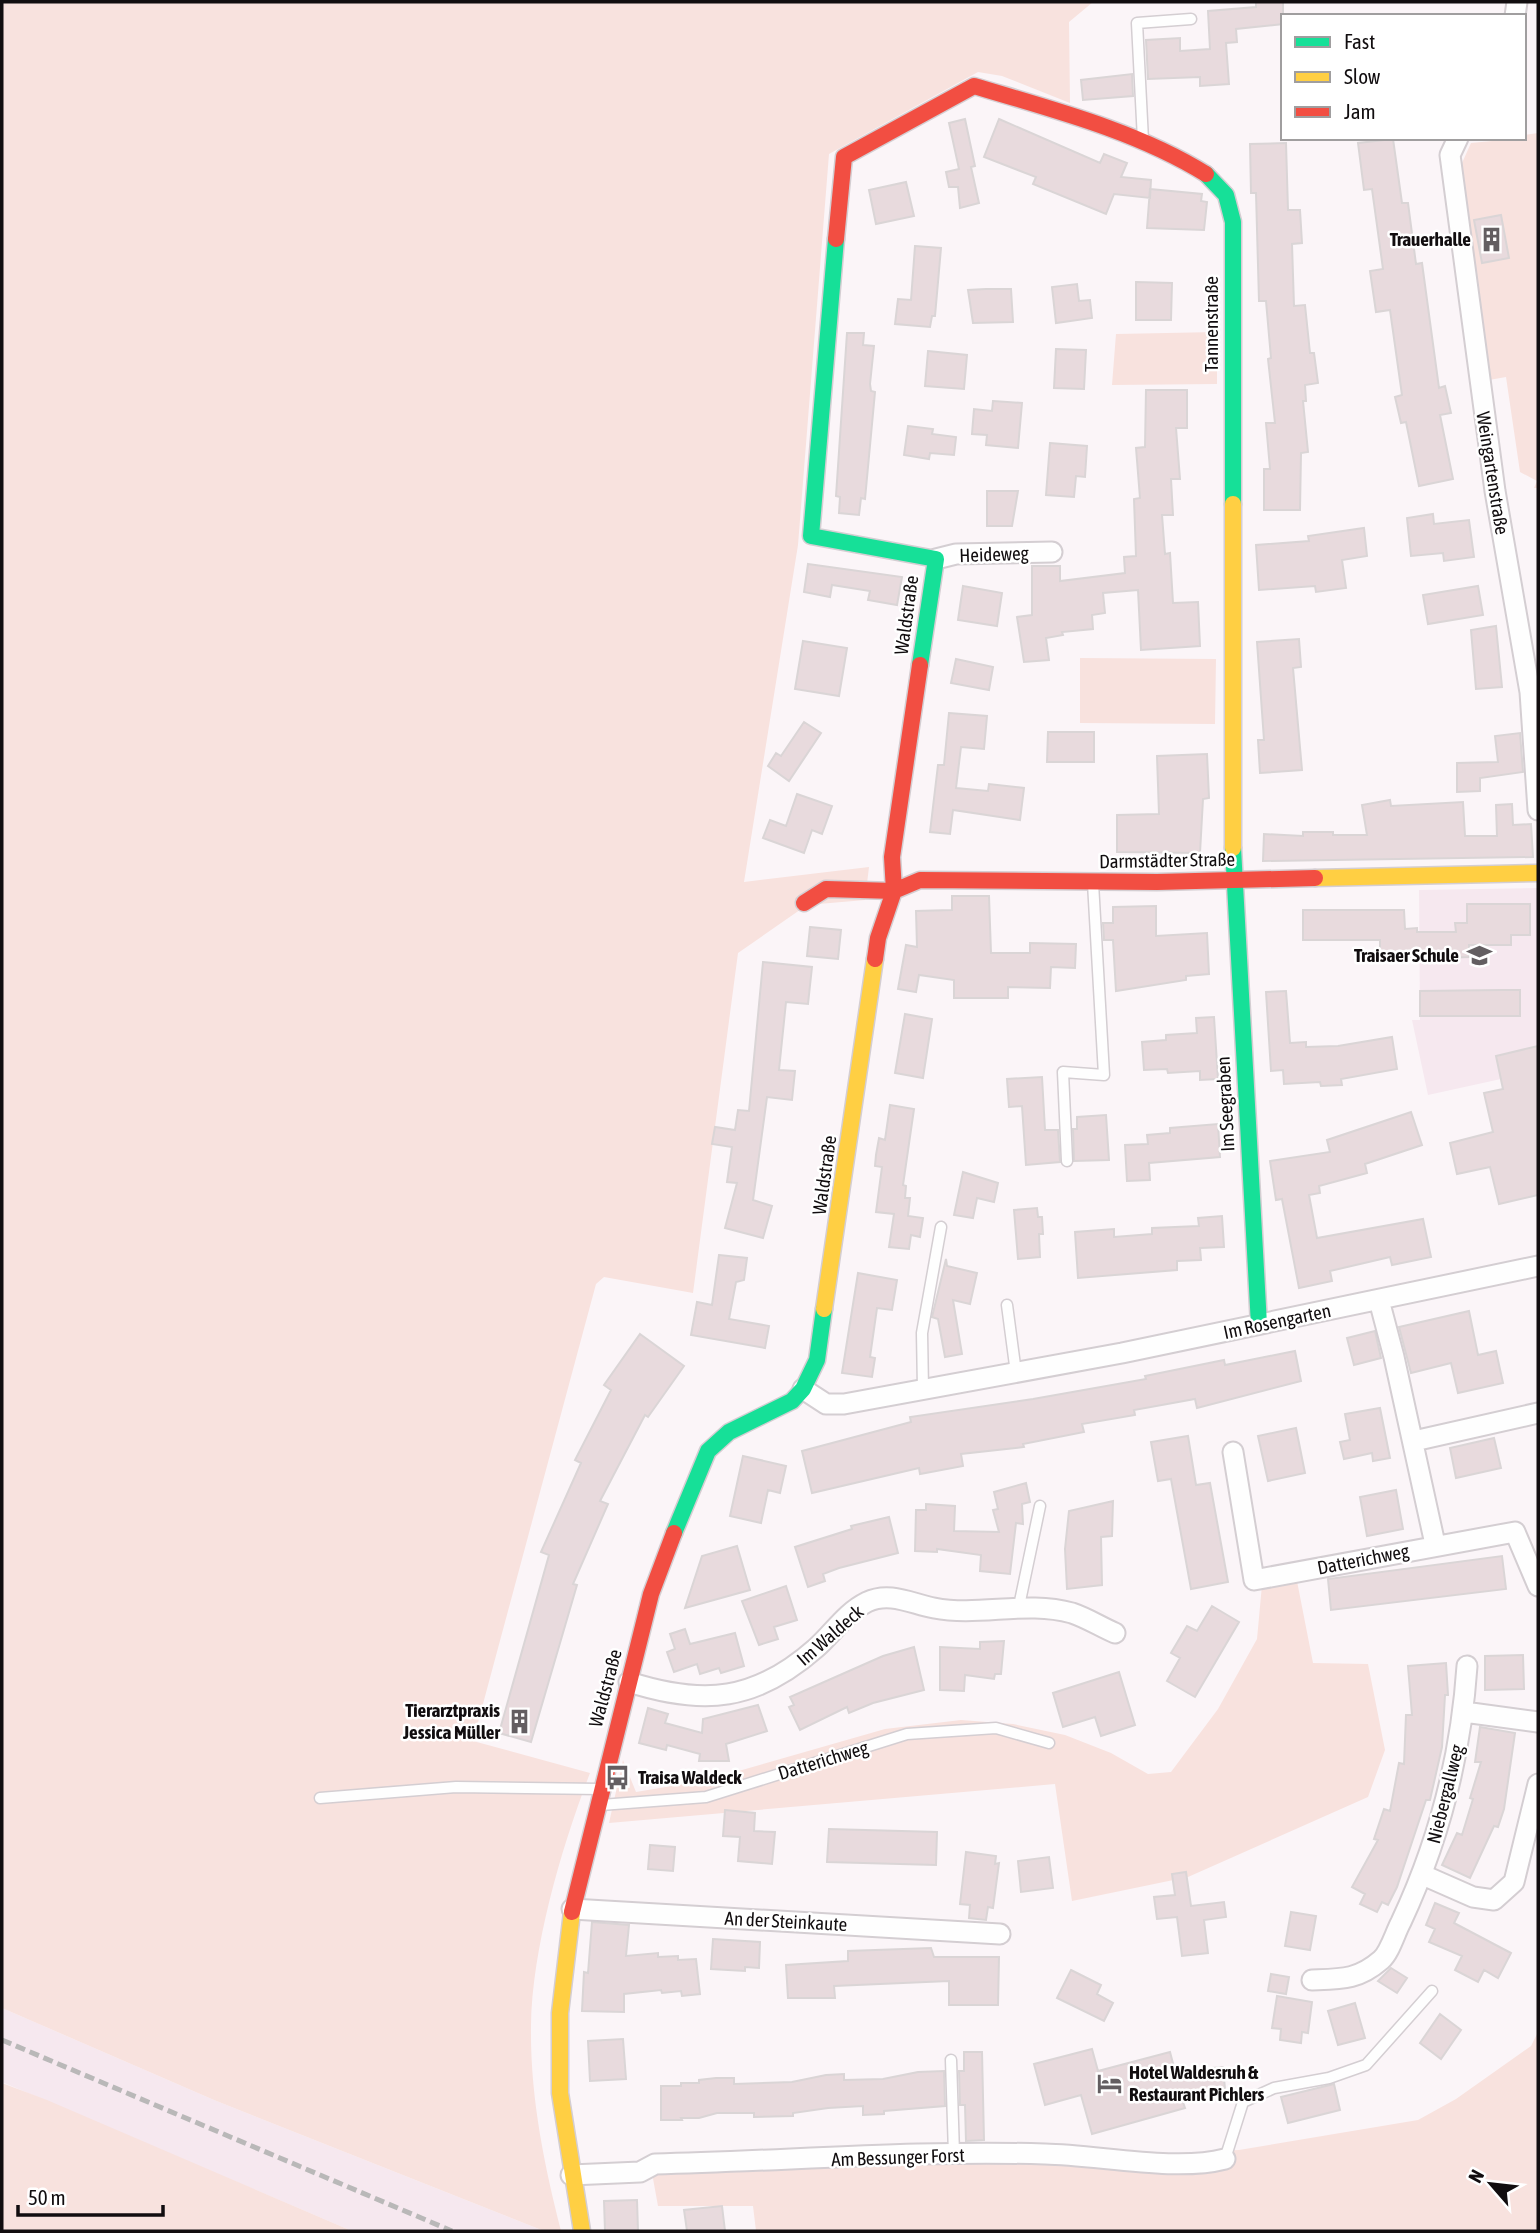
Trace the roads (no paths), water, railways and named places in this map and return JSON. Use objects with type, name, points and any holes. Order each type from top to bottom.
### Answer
[{"type":"street","name":"Tannenstraße","points":[[844,157],[974,86],[1021,99],[1143,144],[1201,172],[1220,184],[1230,198],[1233,222],[1233,881]]},
{"type":"street","name":"Weingartenstraße","points":[[1457,140],[1450,155],[1495,491],[1530,692],[1538,810]]},
{"type":"street","name":"Waldstraße","points":[[582,2231],[560,2093],[560,2013],[572,1909],[651,1594],[692,1484],[708,1451],[729,1432],[792,1401],[803,1389],[817,1360],[878,938],[894,891],[892,858],[936,559],[825,541],[811,536],[844,157]]},
{"type":"street","name":"Heideweg","points":[[936,559],[956,554],[1052,552]]},
{"type":"street","name":"Darmstädter Straße","points":[[804,903],[816,891],[838,887],[894,891],[920,880],[1233,881],[1538,873]]},
{"type":"street","name":"Im Seegraben","points":[[1233,881],[1259,1325]]},
{"type":"street","name":"Im Rosengarten","points":[[803,1389],[826,1404],[844,1404],[1259,1325],[1538,1266]]},
{"type":"street","name":"Datterichweg","points":[[1379,1300],[1435,1544]]},
{"type":"street","points":[[1413,1441],[1538,1413]]},
{"type":"street","name":"Datterichweg","points":[[1233,1452],[1254,1580],[1435,1544],[1516,1532],[1538,1586]]},
{"type":"street","name":"Im Waldeck","points":[[629,1682],[675,1694],[697,1696],[754,1688],[788,1672],[819,1645],[845,1616],[876,1600],[899,1598],[934,1608],[960,1611],[1019,1606],[1073,1614],[1115,1633]]},
{"type":"street","name":"Niebergallweg","points":[[1312,1980],[1353,1978],[1383,1958],[1423,1875],[1450,1788],[1464,1712],[1467,1666]]},
{"type":"street","points":[[1464,1712],[1538,1722]]},
{"type":"street","points":[[1423,1875],[1473,1897],[1494,1899],[1514,1882],[1538,1784]]},
{"type":"street","name":"An der Steinkaute","points":[[572,1909],[1000,1934]]},
{"type":"street","name":"Am Bessunger Forst","points":[[571,2175],[640,2172],[656,2164],[954,2154],[1045,2154],[1188,2165],[1225,2159]]},
{"type":"lane","points":[[1143,144],[1137,23],[1191,19]]},
{"type":"lane","points":[[1068,1161],[1063,1072],[1104,1075],[1093,882]]},
{"type":"lane","points":[[923,1389],[922,1332],[941,1227]]},
{"type":"lane","points":[[1007,1305],[1016,1373]]},
{"type":"lane","points":[[1019,1606],[1040,1506]]},
{"type":"lane","name":"Datterichweg","points":[[320,1798],[456,1787],[599,1797],[706,1797],[907,1734],[996,1728],[1049,1744]]},
{"type":"lane","points":[[1225,2159],[1243,2102],[1274,2088],[1329,2078],[1366,2065],[1433,1991]]},
{"type":"lane","points":[[951,2060],[954,2154]]},
{"type":"railway","points":[[2,2040],[452,2231]]},
{"type":"place","name":"Trauerhalle","points":[[1491,239]]},
{"type":"place","name":"Traisaer Schule","points":[[1479,955]]},
{"type":"place","name":"Tierarztpraxis Jessica Müller","points":[[520,1721]]},
{"type":"place","name":"Traisa Waldeck","points":[[618,1777]]},
{"type":"place","name":"Hotel Waldesruh & Restaurant Pichlers","points":[[1109,2083]]}]
